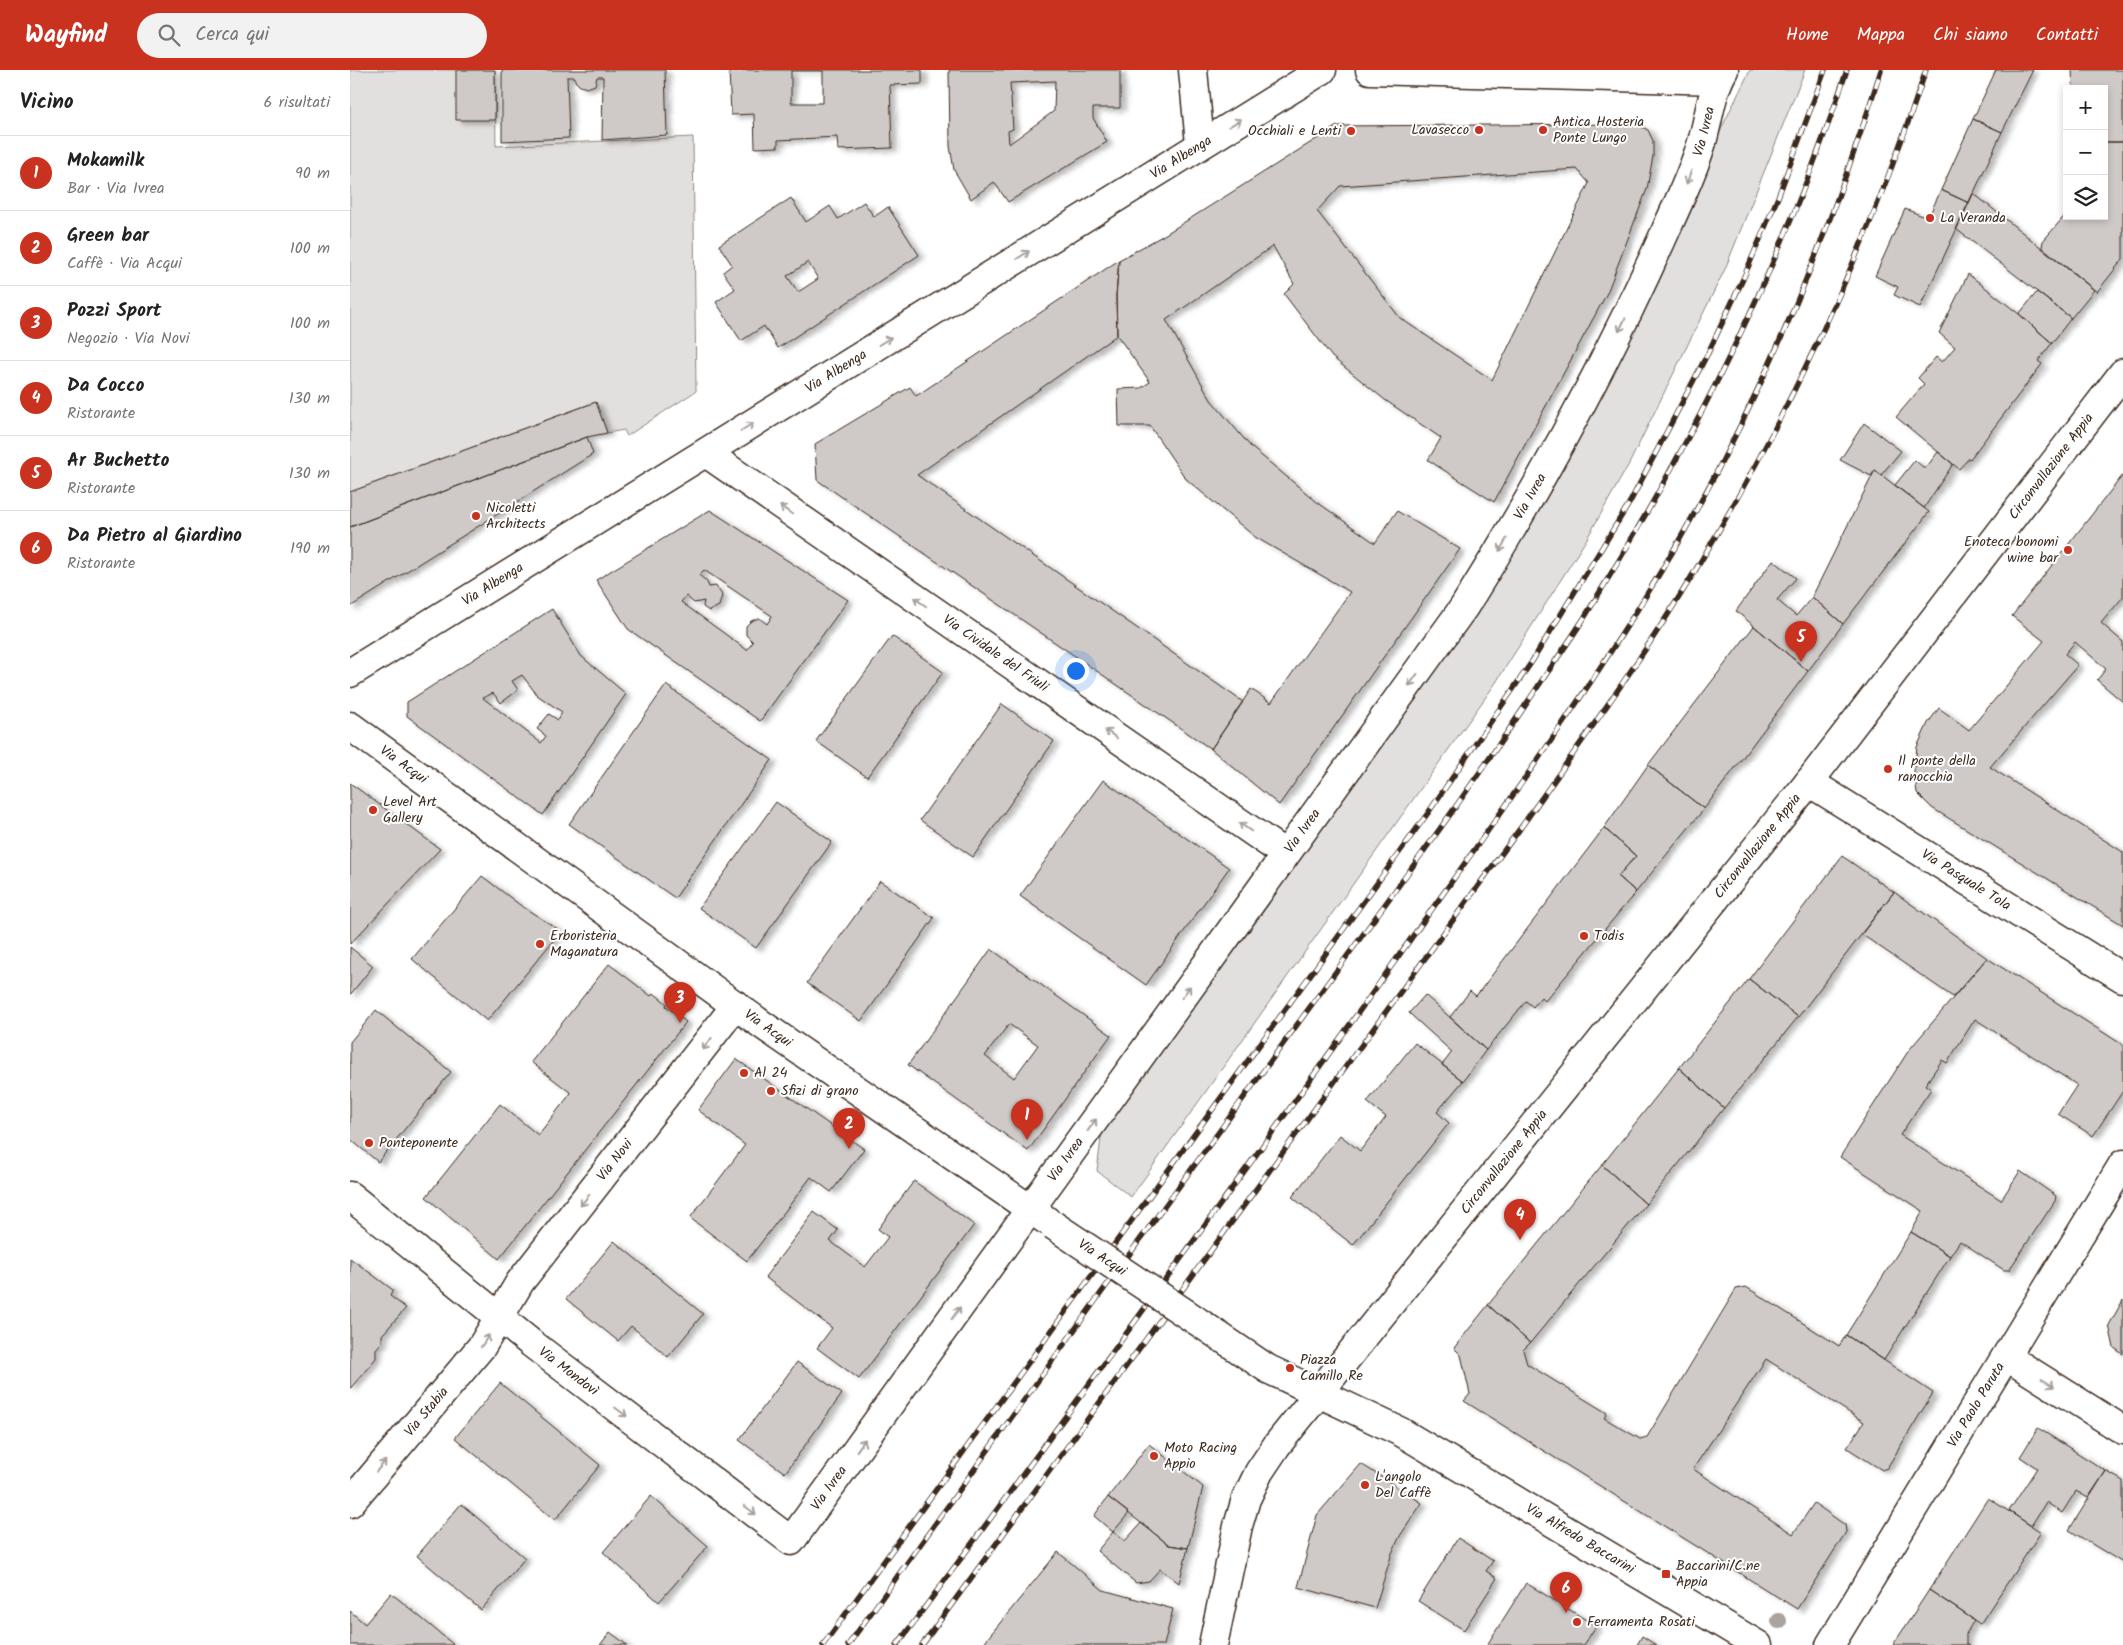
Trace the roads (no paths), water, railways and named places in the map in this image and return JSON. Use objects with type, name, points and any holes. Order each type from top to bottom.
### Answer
[{"type":"street","points":[[1194,70],[1200,144]]},
{"type":"street","name":"Via Albenga","points":[[350,673],[1322,70]]},
{"type":"street","points":[[1370,70],[1721,75]]},
{"type":"street","name":"Via Ivrea","points":[[791,1541],[1042,1217],[1285,854],[1464,607],[1537,486],[1624,323],[1684,189],[1702,142],[1721,75]]},
{"type":"street","name":"Circonvallazione Appia","points":[[1318,1392],[1384,1313],[1809,782],[2123,372]]},
{"type":"street","name":"Via Cividale del Friuli","points":[[706,453],[1285,854]]},
{"type":"street","name":"Via Acqui","points":[[350,726],[772,1032],[1042,1217],[1268,1368],[1318,1392]]},
{"type":"street","name":"Via Pasquale Tola","points":[[1809,782],[2123,978]]},
{"type":"street","name":"Via Novi","points":[[499,1318],[520,1282],[736,1005]]},
{"type":"street","name":"Via Paolo Paruta","points":[[1830,1645],[2123,1164]]},
{"type":"street","name":"Via Mondovì","points":[[350,1196],[499,1318],[791,1541]]},
{"type":"street","name":"Via Stabia","points":[[350,1503],[482,1346],[499,1318]]},
{"type":"street","points":[[2007,1357],[2123,1430]]},
{"type":"street","points":[[1213,1645],[1238,1526],[1249,1491],[1276,1444],[1318,1392]]},
{"type":"street","name":"Via Alfredo Baccarini","points":[[1318,1392],[1402,1432],[1758,1645]]},
{"type":"railway","points":[[823,1645],[1428,813],[1531,663],[1630,502],[1708,353],[1743,279],[1778,197],[1825,70]]},
{"type":"railway","points":[[848,1645],[1096,1300],[1436,834],[1583,620],[1665,481],[1734,348],[1795,211],[1847,70]]},
{"type":"railway","points":[[897,1645],[1319,1068],[1530,771],[1639,607],[1705,494],[1764,376],[1816,256],[1861,132],[1881,70]]},
{"type":"railway","points":[[922,1645],[1519,830],[1653,637],[1730,511],[1795,389],[1879,200],[1926,70]]},
{"type":"place","name":"Lavasecco","points":[[1479,130]]},
{"type":"place","name":"Antica Hosteria Ponte Lungo","points":[[1543,130]]},
{"type":"place","name":"Occhiali e Lenti","points":[[1351,131]]},
{"type":"place","name":"La Veranda","points":[[1930,218]]},
{"type":"place","name":"Nicoletti Architects","points":[[476,516]]},
{"type":"place","name":"Enoteca bonomi wine bar","points":[[2068,550]]},
{"type":"place","name":"Ar Buchetto","points":[[1801,662]]},
{"type":"place","name":"Il ponte della ranocchia","points":[[1888,769]]},
{"type":"place","name":"Level Art Gallery","points":[[373,810]]},
{"type":"place","name":"Todis","points":[[1584,936]]},
{"type":"place","name":"Erboristeria Maganatura","points":[[540,944]]},
{"type":"place","name":"Pozzi Sport","points":[[680,1023]]},
{"type":"place","name":"Al 24","points":[[744,1073]]},
{"type":"place","name":"Sfizi di grano","points":[[771,1091]]},
{"type":"place","name":"Mokamilk","points":[[1027,1140]]},
{"type":"place","name":"Ponteponente","points":[[369,1143]]},
{"type":"place","name":"Green bar","points":[[849,1149]]},
{"type":"place","name":"Da Cocco","points":[[1520,1240]]},
{"type":"place","name":"Piazza Camillo Re","points":[[1290,1368]]},
{"type":"place","name":"Moto Racing Appio","points":[[1154,1456]]},
{"type":"place","name":"L'angolo Del Caffè","points":[[1365,1485]]},
{"type":"place","name":"Baccarini/C.ne Appia","points":[[1666,1574]]},
{"type":"place","name":"Da Pietro al Giardino","points":[[1566,1613]]},
{"type":"place","name":"Ferramenta Rosati","points":[[1577,1622]]}]
